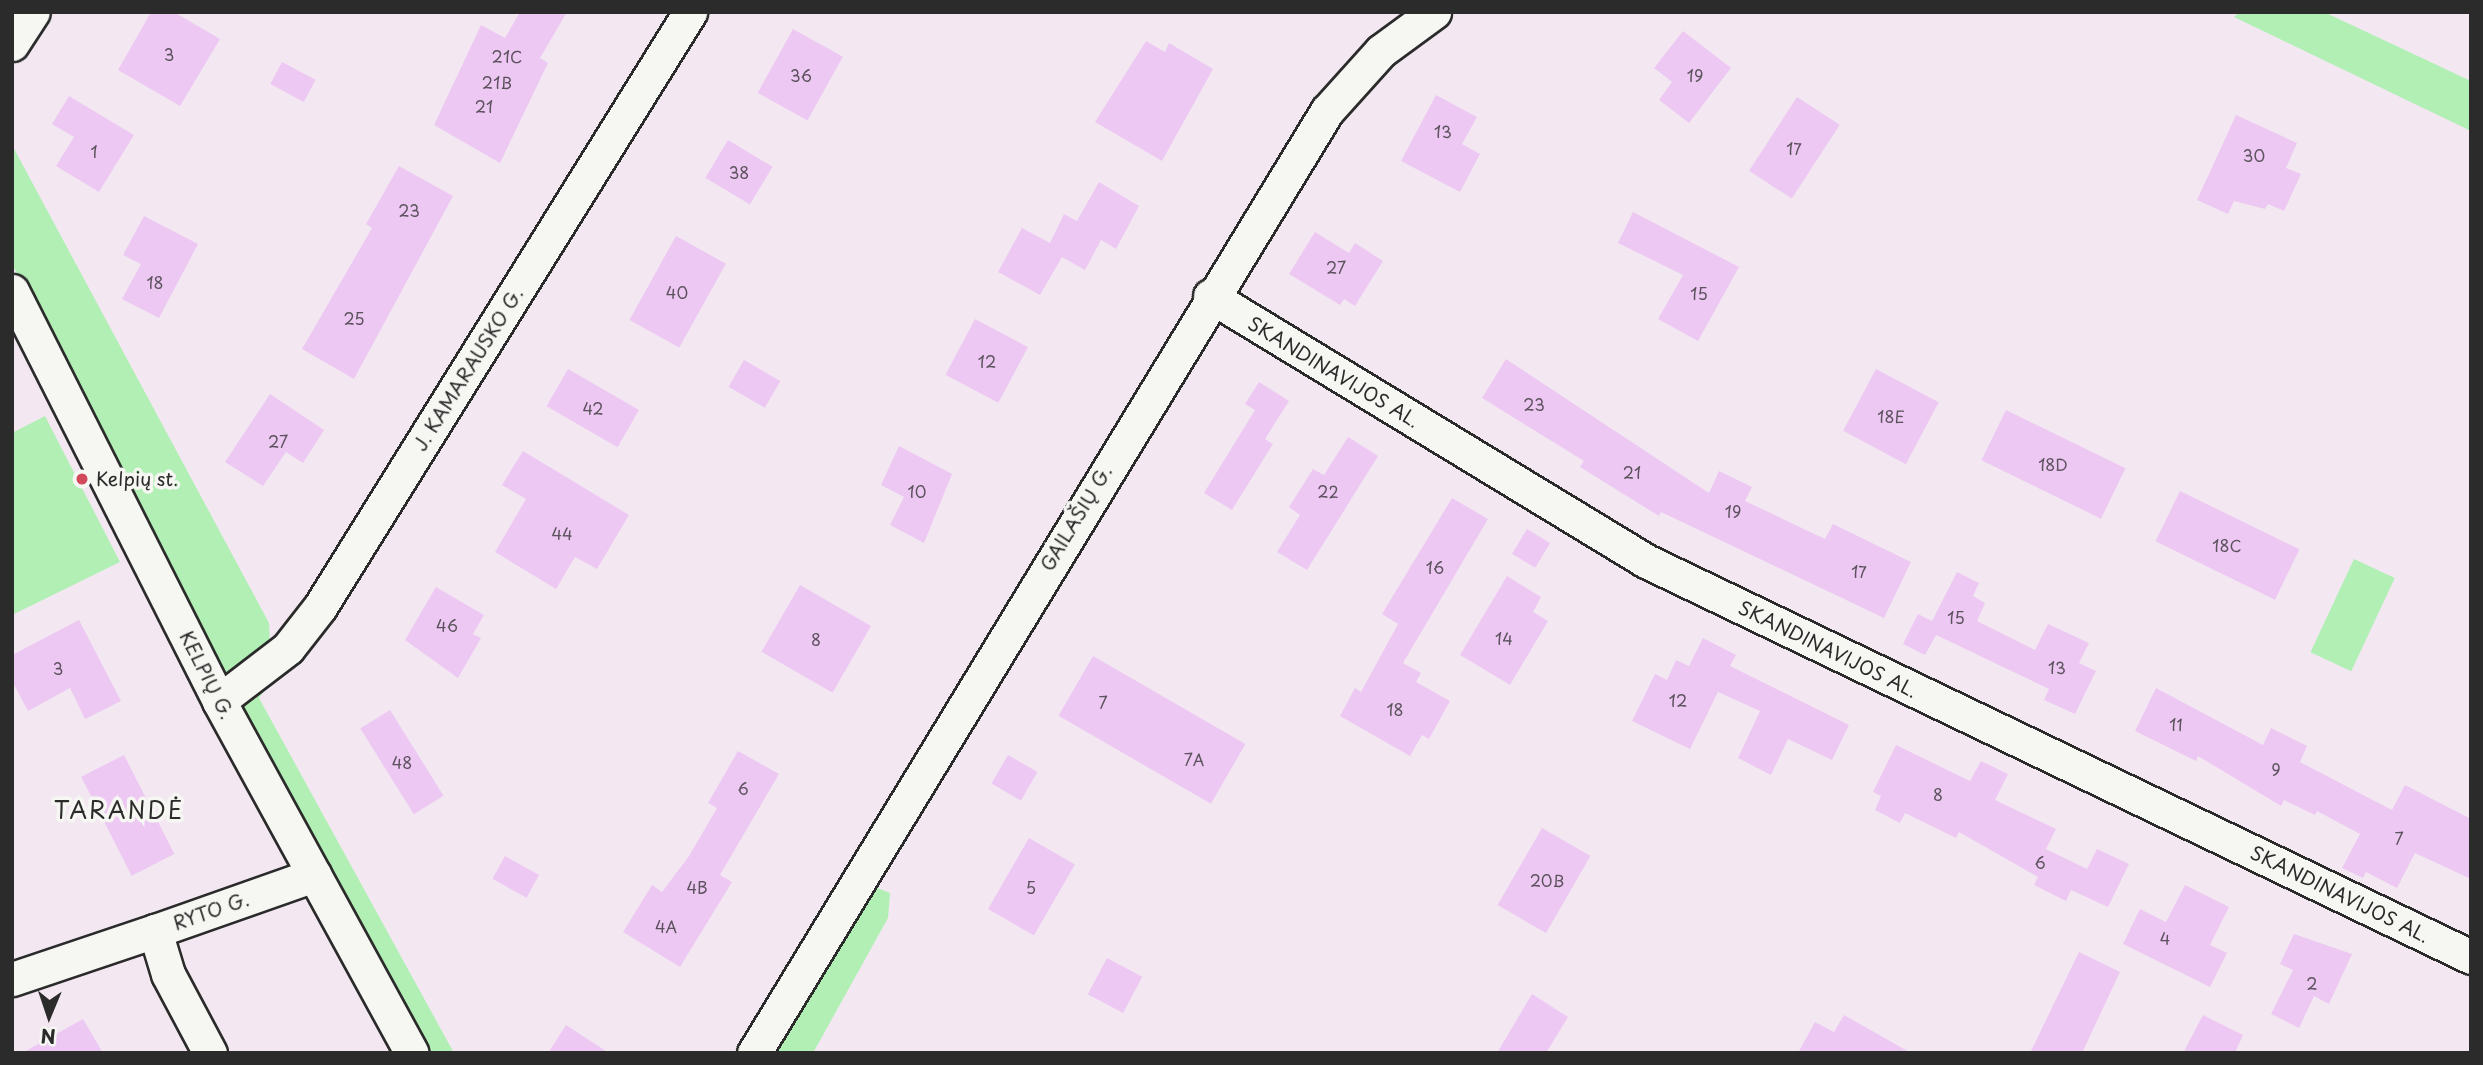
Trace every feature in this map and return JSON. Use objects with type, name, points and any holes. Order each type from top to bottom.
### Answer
[{"type":"street","points":[[12,44],[33,12]]},
{"type":"street","name":"J. KAMARAUSKO G.","points":[[219,701],[288,648],[320,607],[690,12]]},
{"type":"street","name":"GAILAŠIŲ G.","points":[[754,1053],[1210,296],[1349,83],[1434,12]]},
{"type":"street","name":"KELPIŲ G.","points":[[12,292],[219,701],[412,1053]]},
{"type":"street","name":"SKANDINAVIJOS AL.","points":[[1210,296],[1646,561],[2471,957]]},
{"type":"street","name":"RYTO G.","points":[[210,1053],[168,974],[155,931],[314,875]]},
{"type":"street","points":[[12,979],[155,931]]},
{"type":"green space","points":[[2240,12],[2324,12],[2471,81],[2471,131],[2234,17]]},
{"type":"green space","points":[[12,145],[269,623],[272,681],[259,698],[454,1053],[424,1053],[12,264]]},
{"type":"green space","points":[[45,416],[120,562],[12,615],[12,433]]},
{"type":"green space","points":[[2354,559],[2395,578],[2351,671],[2310,652]]},
{"type":"green space","points":[[870,885],[890,893],[888,918],[813,1053],[774,1053]]},
{"type":"building","points":[[151,12],[174,12],[220,39],[180,106],[118,70]]},
{"type":"building","points":[[520,12],[567,12],[540,58],[548,63],[500,163],[434,125],[481,25],[505,38]]},
{"type":"building","points":[[793,29],[843,57],[807,120],[758,93]]},
{"type":"building","points":[[1683,31],[1731,68],[1689,123],[1659,100],[1672,82],[1654,68]]},
{"type":"building","points":[[1146,41],[1165,52],[1169,43],[1213,69],[1162,161],[1095,122]]},
{"type":"building","points":[[282,62],[316,80],[304,102],[270,84]]},
{"type":"building","points":[[1436,95],[1477,117],[1462,144],[1480,154],[1460,192],[1401,161]]},
{"type":"building","points":[[69,96],[134,135],[99,192],[56,166],[74,137],[52,124]]},
{"type":"building","points":[[1797,97],[1840,125],[1792,199],[1749,171]]},
{"type":"building","points":[[2236,115],[2297,143],[2286,168],[2301,174],[2284,211],[2268,204],[2265,209],[2234,201],[2228,214],[2197,200]]},
{"type":"building","points":[[728,140],[773,167],[750,204],[705,178]]},
{"type":"building","points":[[399,166],[453,196],[354,379],[302,349],[372,228],[366,224]]},
{"type":"building","points":[[1099,182],[1139,206],[1116,249],[1101,240],[1085,270],[1062,257],[1040,295],[998,272],[1022,228],[1050,243],[1064,214],[1077,221]]},
{"type":"building","points":[[1633,212],[1739,267],[1698,341],[1658,319],[1683,275],[1618,243]]},
{"type":"building","points":[[144,216],[198,244],[159,318],[122,299],[141,264],[123,255]]},
{"type":"building","points":[[1315,232],[1349,253],[1355,243],[1383,261],[1355,306],[1344,299],[1340,305],[1289,274]]},
{"type":"building","points":[[676,236],[726,264],[679,348],[629,320]]},
{"type":"building","points":[[975,319],[1028,347],[998,403],[945,375]]},
{"type":"building","points":[[1506,359],[1709,493],[1719,471],[1752,487],[1745,501],[1825,539],[1833,524],[1911,562],[1884,618],[1661,512],[1659,516],[1580,467],[1584,461],[1482,398]]},
{"type":"building","points":[[744,360],[780,381],[765,408],[728,387]]},
{"type":"building","points":[[568,369],[639,410],[618,447],[546,406]]},
{"type":"building","points":[[1876,369],[1939,402],[1906,464],[1843,431]]},
{"type":"building","points":[[1259,382],[1289,401],[1265,439],[1273,444],[1232,510],[1204,493],[1255,410],[1245,404]]},
{"type":"building","points":[[270,394],[324,430],[303,463],[286,452],[263,486],[225,462]]},
{"type":"building","points":[[2006,410],[2126,468],[2101,519],[1981,460]]},
{"type":"building","points":[[1348,437],[1378,456],[1307,570],[1277,552],[1300,515],[1289,507],[1313,469],[1324,475]]},
{"type":"building","points":[[899,446],[952,474],[924,543],[890,525],[904,497],[881,485]]},
{"type":"building","points":[[523,451],[629,515],[597,569],[575,557],[556,589],[495,552],[526,499],[502,485]]},
{"type":"building","points":[[2180,491],[2300,549],[2275,600],[2155,541]]},
{"type":"building","points":[[1452,498],[1488,519],[1403,663],[1421,673],[1416,682],[1450,701],[1429,739],[1422,735],[1410,756],[1340,716],[1355,688],[1361,692],[1398,624],[1382,614]]},
{"type":"building","points":[[1527,529],[1550,543],[1535,568],[1512,554]]},
{"type":"building","points":[[1957,572],[1979,583],[1973,596],[1985,603],[1977,621],[2035,650],[2048,624],[2089,643],[2079,663],[2096,671],[2075,714],[2044,700],[2049,689],[1936,635],[1925,655],[1903,644],[1918,614],[1932,621]]},
{"type":"building","points":[[1507,576],[1541,597],[1533,612],[1548,621],[1510,685],[1460,655]]},
{"type":"building","points":[[800,585],[871,626],[833,693],[762,652]]},
{"type":"building","points":[[436,587],[484,615],[473,634],[481,638],[458,678],[405,640]]},
{"type":"building","points":[[79,620],[121,701],[85,719],[70,688],[28,711],[12,681],[12,655]]},
{"type":"building","points":[[1703,638],[1736,655],[1730,666],[1849,725],[1832,760],[1788,739],[1771,775],[1738,758],[1760,711],[1718,692],[1690,749],[1632,721],[1655,674],[1667,680],[1676,660],[1689,666]]},
{"type":"building","points":[[1093,656],[1245,744],[1211,804],[1058,716]]},
{"type":"building","points":[[2156,688],[2263,745],[2271,728],[2307,746],[2300,762],[2392,810],[2405,785],[2471,819],[2471,879],[2415,853],[2397,888],[2366,872],[2363,878],[2342,868],[2360,834],[2317,811],[2315,815],[2284,800],[2281,806],[2198,756],[2196,761],[2135,731]]},
{"type":"building","points":[[390,710],[444,796],[414,814],[360,729]]},
{"type":"building","points":[[1896,745],[1970,781],[1981,761],[2008,774],[1995,800],[2056,829],[2046,849],[2087,869],[2097,849],[2129,864],[2108,907],[2071,890],[2066,901],[2034,885],[2038,877],[1959,832],[1956,838],[1905,813],[1900,823],[1875,810],[1881,796],[1873,792]]},
{"type":"building","points":[[738,751],[779,774],[720,875],[732,882],[680,967],[623,932],[652,885],[662,892],[689,856],[717,808],[708,803]]},
{"type":"building","points":[[124,755],[174,854],[132,876],[81,777]]},
{"type":"building","points":[[1008,755],[1037,772],[1021,801],[992,784]]},
{"type":"building","points":[[1542,828],[1590,856],[1546,933],[1498,905]]},
{"type":"building","points":[[1029,838],[1075,864],[1034,936],[988,909]]},
{"type":"building","points":[[505,856],[539,875],[527,898],[492,879]]},
{"type":"building","points":[[2185,885],[2229,907],[2210,945],[2227,953],[2210,987],[2123,944],[2140,909],[2166,922]]},
{"type":"building","points":[[2294,934],[2352,954],[2329,1004],[2314,996],[2299,1028],[2271,1014],[2293,970],[2280,964]]},
{"type":"building","points":[[2079,952],[2120,972],[2082,1053],[2030,1053]]},
{"type":"building","points":[[1107,958],[1142,977],[1123,1013],[1088,994]]},
{"type":"building","points":[[1532,994],[1568,1017],[1546,1053],[1497,1053]]},
{"type":"building","points":[[1844,1015],[1911,1053],[1798,1053],[1815,1022],[1834,1032]]},
{"type":"building","points":[[2203,1015],[2243,1035],[2235,1053],[2183,1053]]},
{"type":"building","points":[[83,1019],[103,1053],[22,1053]]},
{"type":"building","points":[[566,1025],[609,1053],[548,1053]]},
{"type":"place","name":"Kelpių st.","points":[[82,479]]},
{"type":"district","name":"TARANDĖ","points":[[119,810]]}]
